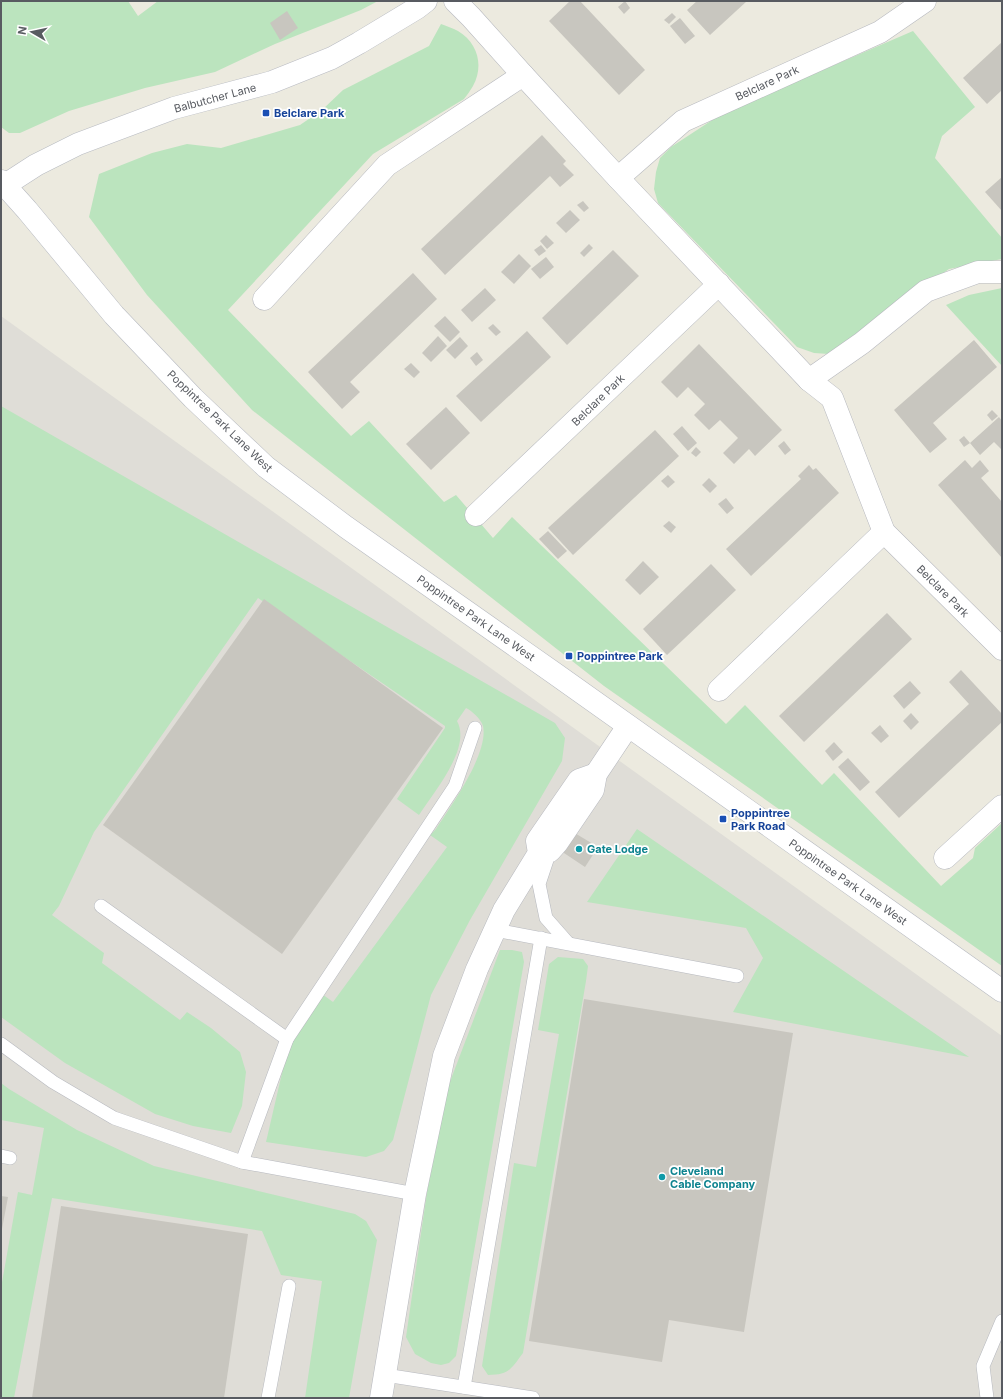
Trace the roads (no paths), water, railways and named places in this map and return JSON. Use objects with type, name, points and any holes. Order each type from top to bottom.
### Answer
[{"type":"street","name":"Balbutcher Lane","points":[[2,184],[78,144],[174,108],[272,82],[332,58],[365,40],[426,1]]},
{"type":"street","name":"Belclare Park","points":[[454,1],[472,17],[618,178],[810,380],[832,398],[884,532],[1002,649]]},
{"type":"street","name":"Belclare Park","points":[[618,178],[683,121],[880,32],[925,1]]},
{"type":"street","points":[[264,299],[387,166],[523,75]]},
{"type":"street","name":"Poppintree Park Lane West","points":[[2,184],[114,315],[192,398],[266,467],[346,527],[1002,991]]},
{"type":"street","points":[[810,380],[862,343],[926,291],[978,272],[1002,272]]},
{"type":"street","name":"Belclare Park","points":[[476,516],[719,284]]},
{"type":"street","points":[[719,690],[884,532]]},
{"type":"street","points":[[381,1398],[415,1194],[444,1056],[477,970],[504,910],[544,852],[537,841],[579,780],[596,774],[628,726]]},
{"type":"street","points":[[945,858],[1002,806]]},
{"type":"lane","points":[[242,1162],[286,1039],[455,786],[475,728]]},
{"type":"lane","points":[[544,852],[539,884],[546,918],[568,943]]},
{"type":"lane","points":[[101,906],[286,1039]]},
{"type":"lane","points":[[495,930],[737,976]]},
{"type":"lane","points":[[464,1387],[541,938]]},
{"type":"lane","points":[[1,1044],[53,1082],[114,1118],[242,1162],[415,1194]]},
{"type":"lane","points":[[268,1398],[289,1286]]},
{"type":"lane","points":[[987,1398],[983,1366],[1002,1321]]},
{"type":"lane","points":[[385,1375],[533,1398]]},
{"type":"place","name":"Belclare Park","points":[[266,113]]},
{"type":"place","name":"Poppintree Park","points":[[569,656]]},
{"type":"place","name":"Poppintree Park Road","points":[[723,819]]},
{"type":"place","name":"Gate Lodge","points":[[579,849]]},
{"type":"place","name":"Cleveland Cable Company","points":[[662,1177]]}]
